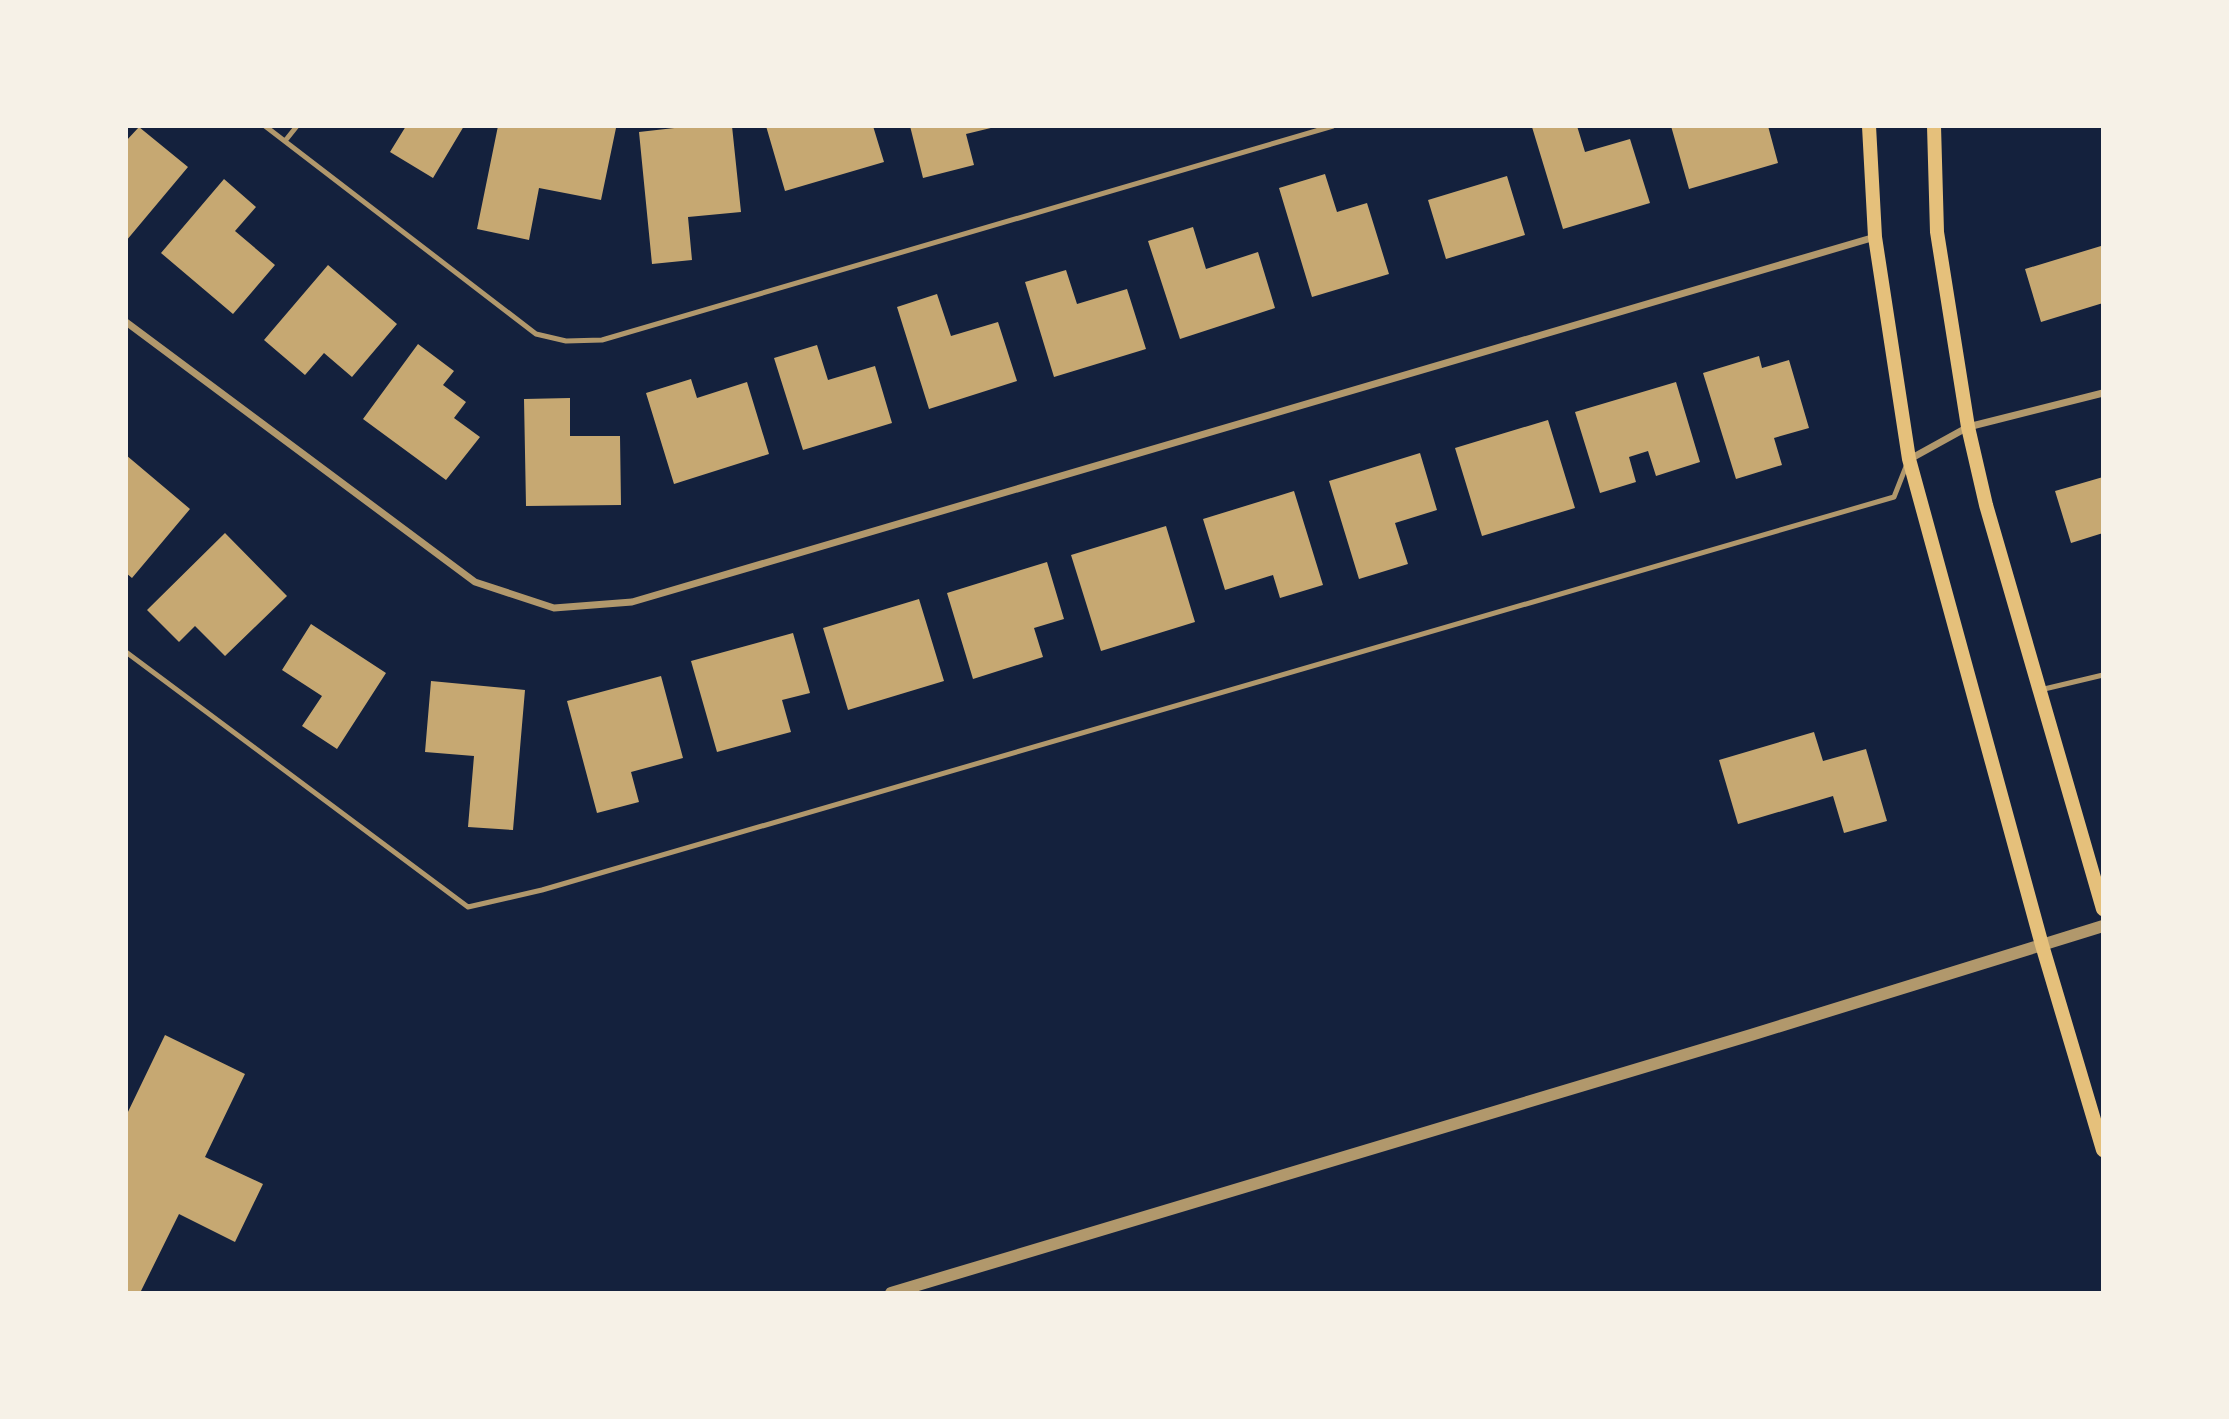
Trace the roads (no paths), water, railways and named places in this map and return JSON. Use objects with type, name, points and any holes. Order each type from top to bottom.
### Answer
[{"type":"main road","points":[[1870,126],[1875,237],[1909,459],[2042,945],[2103,1150]]},
{"type":"main road","points":[[1934,126],[1937,232],[1968,427],[1986,505],[2103,909]]},
{"type":"street","points":[[126,322],[475,582],[554,608],[632,602],[1875,237]]},
{"type":"street","points":[[1909,459],[1968,427],[2103,393]]},
{"type":"street","points":[[891,1293],[1751,1035],[2103,926]]},
{"type":"lane","points":[[265,126],[536,334],[566,341],[602,340],[1333,126]]},
{"type":"lane","points":[[285,141],[297,126]]},
{"type":"lane","points":[[126,652],[468,906],[542,890],[1881,502],[1895,497],[1909,459]]},
{"type":"lane","points":[[2040,690],[2103,675]]}]
